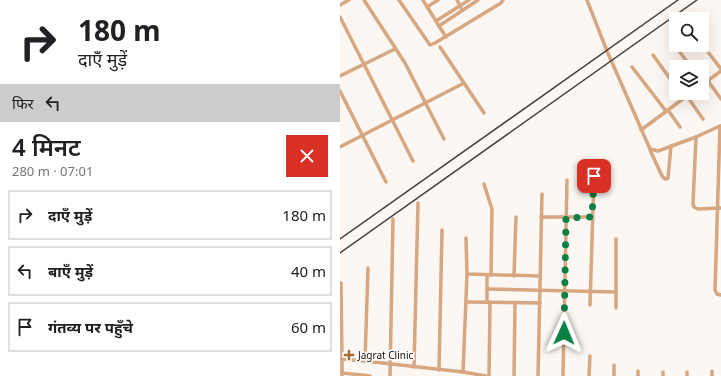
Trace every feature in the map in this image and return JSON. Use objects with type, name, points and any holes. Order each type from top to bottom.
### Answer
[{"type":"street","points":[[340,4],[349,0]]},
{"type":"street","points":[[364,0],[405,63],[444,139]]},
{"type":"street","points":[[407,0],[401,2],[428,44],[432,45],[501,3],[503,0]]},
{"type":"street","points":[[423,0],[446,37]]},
{"type":"street","points":[[427,7],[438,0]]},
{"type":"street","points":[[457,0],[463,10]]},
{"type":"street","points":[[436,21],[469,0]]},
{"type":"street","points":[[439,26],[477,0]]},
{"type":"street","points":[[587,0],[641,130],[662,176],[665,179],[668,178],[671,146]]},
{"type":"street","points":[[340,17],[413,161]]},
{"type":"street","points":[[440,47],[484,113]]},
{"type":"street","points":[[340,76],[395,49]]},
{"type":"street","points":[[708,52],[721,70],[709,80]]},
{"type":"street","points":[[653,55],[669,77]]},
{"type":"street","points":[[632,68],[680,127]]},
{"type":"street","points":[[709,82],[721,99]]},
{"type":"street","points":[[340,147],[464,83]]},
{"type":"street","points":[[340,91],[386,182]]},
{"type":"street","points":[[641,130],[681,100]]},
{"type":"street","points":[[687,100],[703,119]]},
{"type":"street","points":[[650,149],[658,151],[720,126],[716,290],[717,294],[721,295]]},
{"type":"street","points":[[696,136],[693,204],[694,207],[698,209],[719,208]]},
{"type":"street","points":[[590,305],[594,176]]},
{"type":"street","points":[[563,376],[567,180]]},
{"type":"street","points":[[484,184],[492,209],[487,289],[489,376]]},
{"type":"street","points":[[538,376],[542,194]]},
{"type":"street","points":[[414,367],[418,203]]},
{"type":"street","points":[[514,276],[516,217]]},
{"type":"street","points":[[541,217],[592,217]]},
{"type":"street","points":[[390,376],[393,219]]},
{"type":"street","points":[[439,370],[442,230]]},
{"type":"street","points":[[463,372],[467,274],[466,238]]},
{"type":"street","points":[[616,239],[616,308]]},
{"type":"street","points":[[365,361],[368,268]]},
{"type":"street","points":[[467,274],[540,276]]},
{"type":"street","points":[[341,283],[342,375],[370,376]]},
{"type":"street","points":[[487,289],[616,292]]},
{"type":"street","points":[[466,302],[540,303]]},
{"type":"street","points":[[514,376],[515,303]]},
{"type":"street","points":[[589,376],[590,356]]},
{"type":"street","points":[[342,359],[463,372],[486,376]]},
{"type":"street","points":[[614,365],[614,376]]},
{"type":"street","points":[[712,371],[712,376]]},
{"type":"railway","points":[[340,239],[678,0]]},
{"type":"railway","points":[[340,253],[697,0]]},
{"type":"place","name":"Jagrat Clinic","points":[[349,355]]},
{"type":"route","points":[[564,333],[566,218],[592,217],[594,176]]}]
